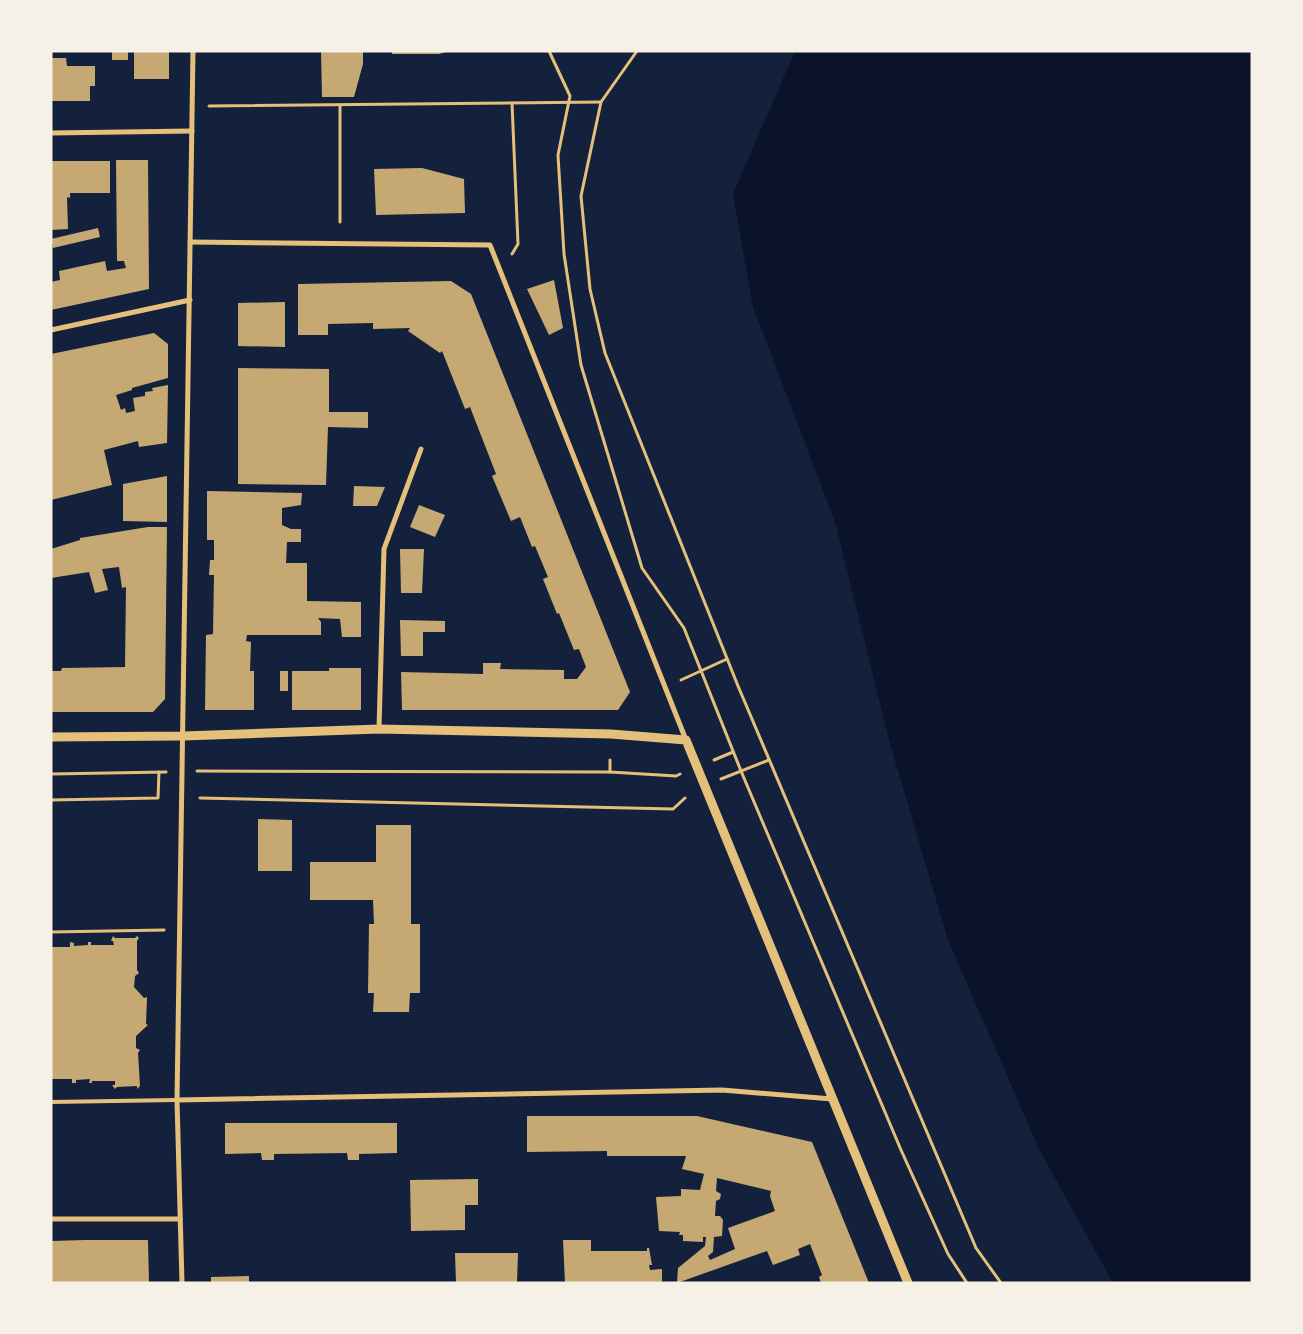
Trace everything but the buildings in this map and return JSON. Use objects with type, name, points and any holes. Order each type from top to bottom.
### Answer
[{"type":"street","points":[[182,1283],[177,1100],[193,51]]},
{"type":"street","points":[[51,133],[192,131]]},
{"type":"street","points":[[190,242],[490,244],[686,740],[908,1283]]},
{"type":"street","points":[[51,330],[190,300]]},
{"type":"street","points":[[380,729],[384,549],[421,450]]},
{"type":"street","points":[[51,738],[183,736],[380,729],[611,734],[686,740]]},
{"type":"street","points":[[177,1100],[722,1090],[832,1099]]},
{"type":"street","points":[[51,1219],[180,1218]]},
{"type":"lane","points":[[51,1102],[177,1100]]},
{"type":"path","points":[[549,51],[570,96],[558,155],[564,254],[581,365],[642,568],[684,628],[741,771],[901,1150],[948,1254],[967,1283]]},
{"type":"path","points":[[637,51],[601,102],[580,196],[590,289],[605,353],[727,659],[976,1248],[1001,1283]]},
{"type":"path","points":[[209,106],[601,102]]},
{"type":"path","points":[[508,258],[518,244],[512,103]]},
{"type":"path","points":[[340,105],[340,222]]},
{"type":"path","points":[[681,680],[727,659]]},
{"type":"path","points":[[610,760],[610,772]]},
{"type":"path","points":[[721,780],[769,760]]},
{"type":"path","points":[[51,774],[182,771],[610,772],[676,776]]},
{"type":"path","points":[[51,800],[158,798],[160,772]]},
{"type":"path","points":[[200,798],[673,809],[685,798]]},
{"type":"path","points":[[51,932],[180,930]]},
{"type":"water","points":[[795,51],[1252,51],[1252,1283],[1113,1283],[1039,1149],[948,940],[890,744],[835,522],[753,307],[733,194]]}]
